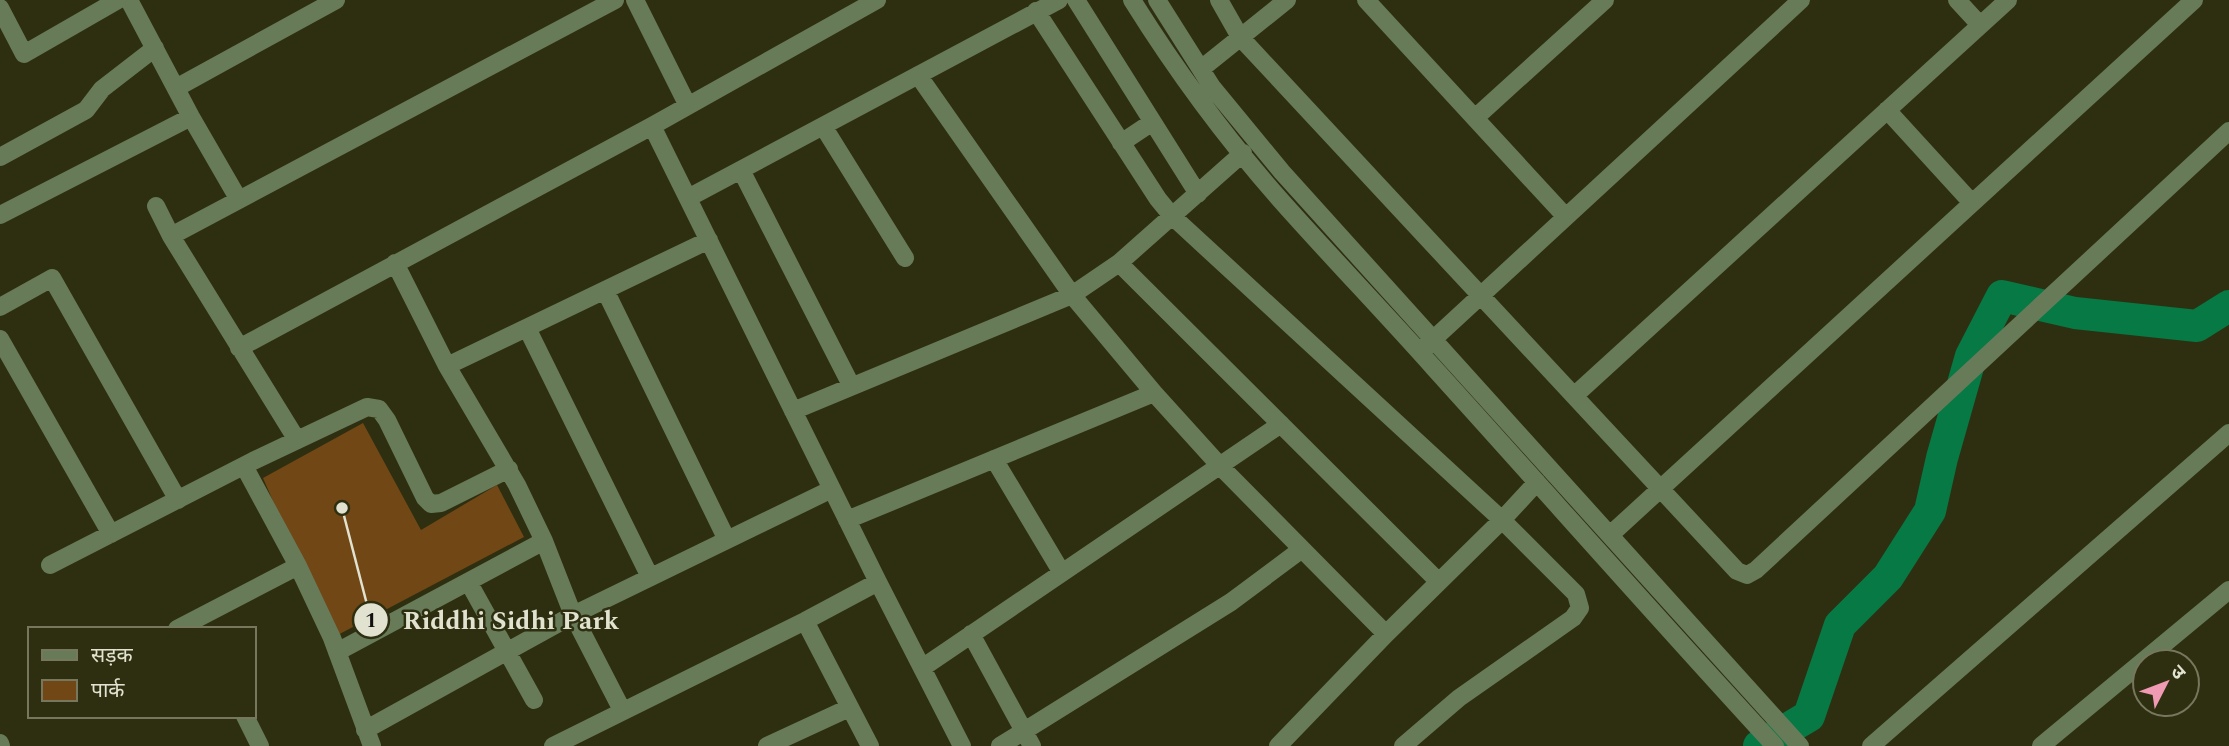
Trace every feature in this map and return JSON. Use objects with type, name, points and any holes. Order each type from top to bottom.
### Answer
[{"type":"street","points":[[0,8],[24,54],[118,0]]},
{"type":"street","points":[[129,0],[239,200]]},
{"type":"street","points":[[176,88],[336,0]]},
{"type":"street","points":[[171,236],[615,0]]},
{"type":"street","points":[[635,0],[688,106]]},
{"type":"street","points":[[239,348],[652,126],[877,0]]},
{"type":"street","points":[[688,198],[1059,0]]},
{"type":"street","points":[[1076,0],[1198,194]]},
{"type":"street","points":[[1132,0],[1165,51],[1283,202],[1775,746]]},
{"type":"street","points":[[1157,0],[1212,87],[1282,172],[1796,742]]},
{"type":"street","points":[[1219,0],[1240,37],[1737,571],[1747,575],[1756,570],[2229,131]]},
{"type":"street","points":[[1200,69],[1287,0]]},
{"type":"street","points":[[1366,0],[1566,217]]},
{"type":"street","points":[[1475,118],[1605,0]]},
{"type":"street","points":[[1420,352],[1801,0]]},
{"type":"street","points":[[1957,0],[1980,26]]},
{"type":"street","points":[[1574,396],[2008,0]]},
{"type":"street","points":[[1610,535],[2194,0]]},
{"type":"street","points":[[1036,11],[1158,199],[1172,216],[1502,520],[1576,594],[1580,608],[1573,618],[1459,698],[1403,746]]},
{"type":"street","points":[[0,157],[86,110],[102,89],[155,48]]},
{"type":"street","points":[[918,75],[1072,295],[1154,393],[1221,467],[1386,634]]},
{"type":"street","points":[[1887,110],[1972,204]]},
{"type":"street","points":[[2,209],[191,117]]},
{"type":"street","points":[[1121,143],[1151,123]]},
{"type":"street","points":[[652,126],[962,746]]},
{"type":"street","points":[[822,126],[905,258]]},
{"type":"street","points":[[793,411],[1072,295],[1119,263],[1243,153]]},
{"type":"street","points":[[741,170],[851,385]]},
{"type":"street","points":[[156,206],[171,236],[297,440]]},
{"type":"street","points":[[447,366],[709,240]]},
{"type":"street","points":[[395,263],[447,366],[509,469],[544,541],[573,615],[622,710]]},
{"type":"street","points":[[1119,263],[1438,582]]},
{"type":"street","points":[[0,307],[52,278],[178,500]]},
{"type":"street","points":[[605,290],[727,540]]},
{"type":"street","points":[[527,328],[650,577]]},
{"type":"street","points":[[0,339],[111,534]]},
{"type":"street","points":[[847,520],[1154,393]]},
{"type":"street","points":[[50,565],[244,466],[368,407],[379,409],[425,498],[431,504],[441,503],[509,469]]},
{"type":"street","points":[[922,668],[1281,424]]},
{"type":"street","points":[[1871,746],[2229,435]]},
{"type":"street","points":[[995,459],[1062,573]]},
{"type":"street","points":[[244,466],[298,566],[338,652],[368,738],[573,615],[832,489]]},
{"type":"street","points":[[1278,746],[1537,482]]},
{"type":"street","points":[[338,652],[544,541]]},
{"type":"street","points":[[1000,746],[1028,739],[1231,602],[1302,549]]},
{"type":"street","points":[[197,624],[298,566]]},
{"type":"street","points":[[553,746],[878,582]]},
{"type":"street","points":[[468,583],[534,700]]},
{"type":"street","points":[[2048,742],[2229,590]]},
{"type":"street","points":[[805,621],[870,746]]},
{"type":"street","points":[[971,634],[1028,739]]},
{"type":"street","points":[[767,746],[849,708]]},
{"type":"street","points":[[246,718],[260,746]]},
{"type":"green space","points":[[363,423],[421,530],[497,485],[524,537],[332,638],[263,478]]},
{"type":"waterway","points":[[1759,746],[1809,716],[1840,625],[1888,577],[1930,511],[1971,356],[2002,296],[2075,313],[2197,326],[2229,306]]},
{"type":"place","name":"Riddhi Sidhi Park","points":[[342,508]]}]
